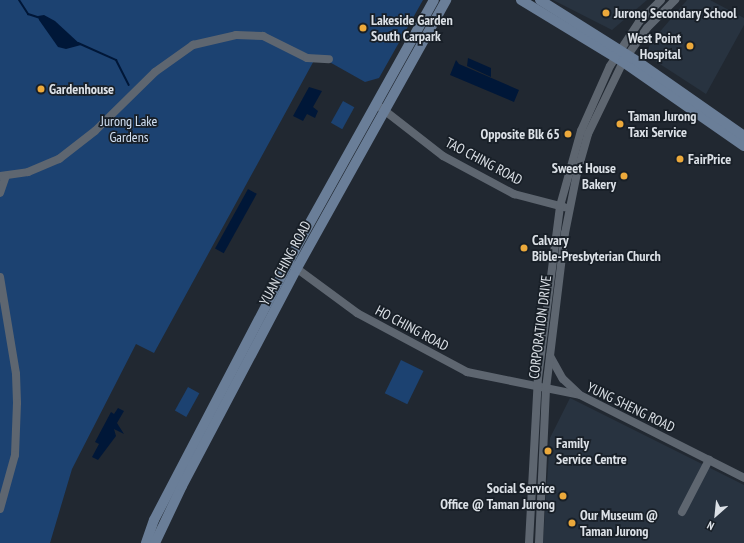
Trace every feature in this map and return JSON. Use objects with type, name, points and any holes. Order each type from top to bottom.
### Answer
[{"type":"street","name":"YUAN CHING ROAD","points":[[146,543],[154,520],[242,362],[297,268],[434,0]]},
{"type":"street","name":"YUAN CHING ROAD","points":[[156,543],[288,262],[380,107],[446,0]]},
{"type":"street","points":[[522,0],[621,56],[744,136]]},
{"type":"street","points":[[540,0],[621,56],[744,146]]},
{"type":"street","name":"CORPORATION DRIVE","points":[[529,543],[542,388],[560,206],[581,131],[639,22],[661,0]]},
{"type":"street","name":"CORPORATION DRIVE","points":[[540,543],[542,388],[550,356],[570,208],[586,139],[621,56],[675,0]]},
{"type":"street","points":[[0,193],[3,176],[46,166],[76,147],[155,72],[193,45],[236,35],[263,36],[284,44],[307,58],[329,59]]},
{"type":"street","name":"TAO CHING ROAD","points":[[380,107],[443,156],[514,194],[570,208]]},
{"type":"street","name":"HO CHING ROAD","points":[[288,262],[357,313],[467,372],[542,388]]},
{"type":"street","points":[[0,277],[16,374],[17,403],[15,455],[0,509]]},
{"type":"street","points":[[550,356],[563,379],[580,395]]},
{"type":"street","name":"YUNG SHENG ROAD","points":[[542,388],[580,395],[744,478]]},
{"type":"street","points":[[682,512],[709,460]]},
{"type":"shaded area","name":"Jurong Secondary School","points":[[553,0],[647,0],[612,30]]},
{"type":"shaded area","name":"West Point Hospital","points":[[687,0],[710,0],[744,18],[744,25],[706,94],[646,55],[651,42]]},
{"type":"shaded area","points":[[44,15],[55,21],[81,45],[66,49],[58,47],[39,20],[38,16]]},
{"type":"shaded area","points":[[468,58],[491,68],[491,77],[467,66]]},
{"type":"shaded area","points":[[456,60],[459,64],[519,90],[514,102],[450,75]]},
{"type":"shaded area","points":[[309,87],[322,91],[313,107],[318,111],[315,118],[307,114],[303,121],[293,116]]},
{"type":"shaded area","points":[[248,189],[257,194],[224,253],[215,248]]},
{"type":"shaded area","points":[[570,398],[744,485],[744,543],[543,543],[550,438]]},
{"type":"shaded area","points":[[118,408],[124,411],[117,423],[124,434],[114,429],[116,436],[98,460],[92,457],[99,444],[95,442],[111,412],[114,414]]},
{"type":"green space","name":"Jurong Lake Gardens","points":[[0,0],[423,0],[379,78],[365,82],[317,55],[154,353],[136,344],[72,469],[50,543],[0,543]]},
{"type":"green space","points":[[343,101],[354,107],[342,129],[331,123]]},
{"type":"green space","points":[[401,360],[423,371],[407,404],[385,393]]},
{"type":"green space","points":[[188,387],[199,393],[186,417],[175,411]]},
{"type":"waterway","points":[[19,0],[28,14],[40,18]]},
{"type":"waterway","points":[[78,43],[116,60],[129,85]]},
{"type":"place","name":"Jurong Secondary School","points":[[606,13]]},
{"type":"place","name":"Lakeside Garden South Carpark","points":[[363,28]]},
{"type":"place","name":"West Point Hospital","points":[[690,46]]},
{"type":"place","name":"Gardenhouse","points":[[41,89]]},
{"type":"place","name":"Taman Jurong Taxi Service","points":[[620,124]]},
{"type":"place","name":"Opposite Blk 65","points":[[568,134]]},
{"type":"place","name":"FairPrice","points":[[680,159]]},
{"type":"place","name":"Sweet House Bakery","points":[[624,176]]},
{"type":"place","name":"Calvary Bible-Presbyterian Church","points":[[524,248]]},
{"type":"place","name":"Family Service Centre","points":[[548,451]]},
{"type":"place","name":"Social Service Office @ Taman Jurong","points":[[563,496]]},
{"type":"place","name":"Our Museum @ Taman Jurong","points":[[572,523]]}]
